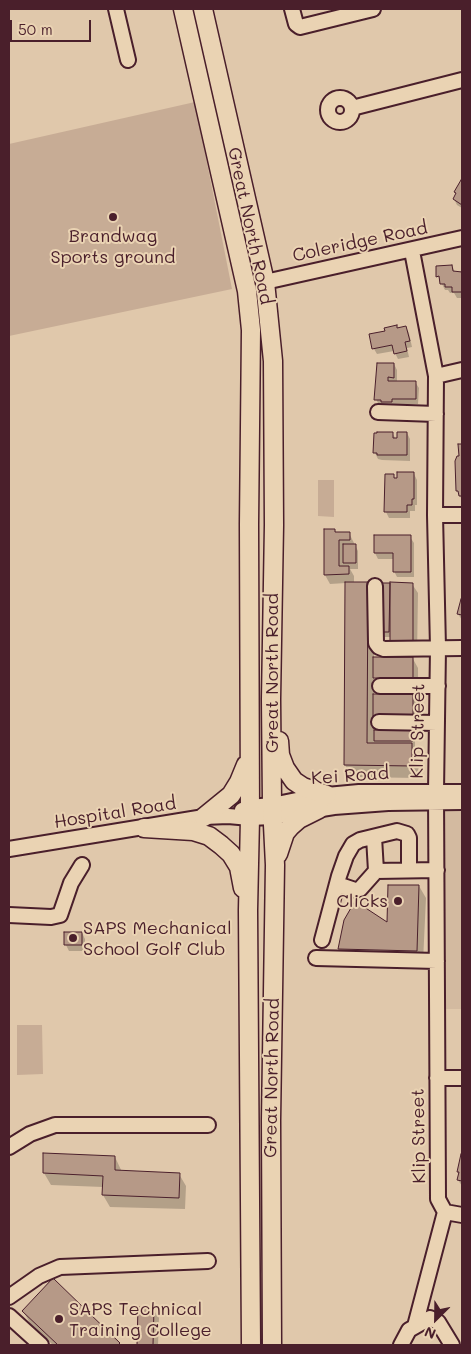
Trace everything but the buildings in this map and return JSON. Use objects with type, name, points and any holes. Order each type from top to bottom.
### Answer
[{"type":"main road","name":"Great North Road","points":[[183,9],[227,199],[247,290],[249,308],[251,361],[248,910],[251,1345]]},
{"type":"main road","name":"Great North Road","points":[[203,9],[265,282],[273,361],[274,525],[270,699],[275,865],[271,1120],[272,1345]]},
{"type":"main road","points":[[270,699],[280,755],[285,768],[294,781],[323,802],[299,819],[285,833],[275,865]]},
{"type":"main road","points":[[204,817],[232,795],[249,756]]},
{"type":"main road","points":[[144,828],[192,831],[209,836],[221,844],[231,854],[238,867],[248,910]]},
{"type":"main road","points":[[249,1119],[271,1120]]},
{"type":"street","points":[[116,9],[128,60]]},
{"type":"street","points":[[292,9],[296,24],[300,27],[373,9]]},
{"type":"street","points":[[352,108],[462,80]]},
{"type":"street","name":"Coleridge Road","points":[[265,282],[412,251],[462,238]]},
{"type":"street","name":"Klip Street","points":[[412,251],[436,376],[438,1199],[445,1212]]},
{"type":"street","points":[[436,376],[462,370]]},
{"type":"street","points":[[378,412],[436,414]]},
{"type":"street","points":[[435,515],[462,515]]},
{"type":"street","points":[[375,586],[376,643],[379,647],[384,649],[462,648]]},
{"type":"street","points":[[380,686],[438,686]]},
{"type":"street","points":[[378,722],[437,724]]},
{"type":"street","name":"Kei Road","points":[[272,811],[323,802],[388,802],[462,792]]},
{"type":"street","name":"Kei Road","points":[[436,797],[462,802]]},
{"type":"street","name":"Hospital Road","points":[[9,849],[204,817],[272,811]]},
{"type":"street","points":[[322,940],[346,856],[353,844],[360,840],[397,831],[407,834],[409,870]]},
{"type":"street","points":[[337,884],[360,890],[376,871],[374,837]]},
{"type":"street","points":[[9,915],[51,917],[60,915],[71,883],[82,866]]},
{"type":"street","points":[[376,871],[437,870]]},
{"type":"street","points":[[316,958],[437,961]]},
{"type":"street","points":[[437,1078],[462,1078]]},
{"type":"street","points":[[9,1147],[30,1134],[55,1125],[208,1125]]},
{"type":"street","points":[[415,1326],[445,1212],[462,1216]]},
{"type":"street","points":[[9,1297],[39,1276],[60,1267],[208,1261]]},
{"type":"street","points":[[9,1316],[41,1345]]},
{"type":"street","points":[[400,1345],[406,1333],[428,1319],[436,1320],[452,1345]]},
{"type":"shaded area","name":"Brandwag Sports ground","points":[[195,102],[232,289],[9,336],[9,144]]},
{"type":"shaded area","points":[[318,480],[334,480],[334,517],[318,516]]},
{"type":"shaded area","points":[[443,803],[462,803],[462,1009],[446,1009]]},
{"type":"shaded area","points":[[17,1025],[42,1025],[43,1074],[17,1075]]},
{"type":"place","name":"Brandwag Sports ground","points":[[113,217]]},
{"type":"place","name":"Clicks","points":[[398,901]]},
{"type":"place","name":"SAPS Mechanical School Golf Club","points":[[73,938]]},
{"type":"place","name":"SAPS Technical Training College","points":[[59,1319]]}]
